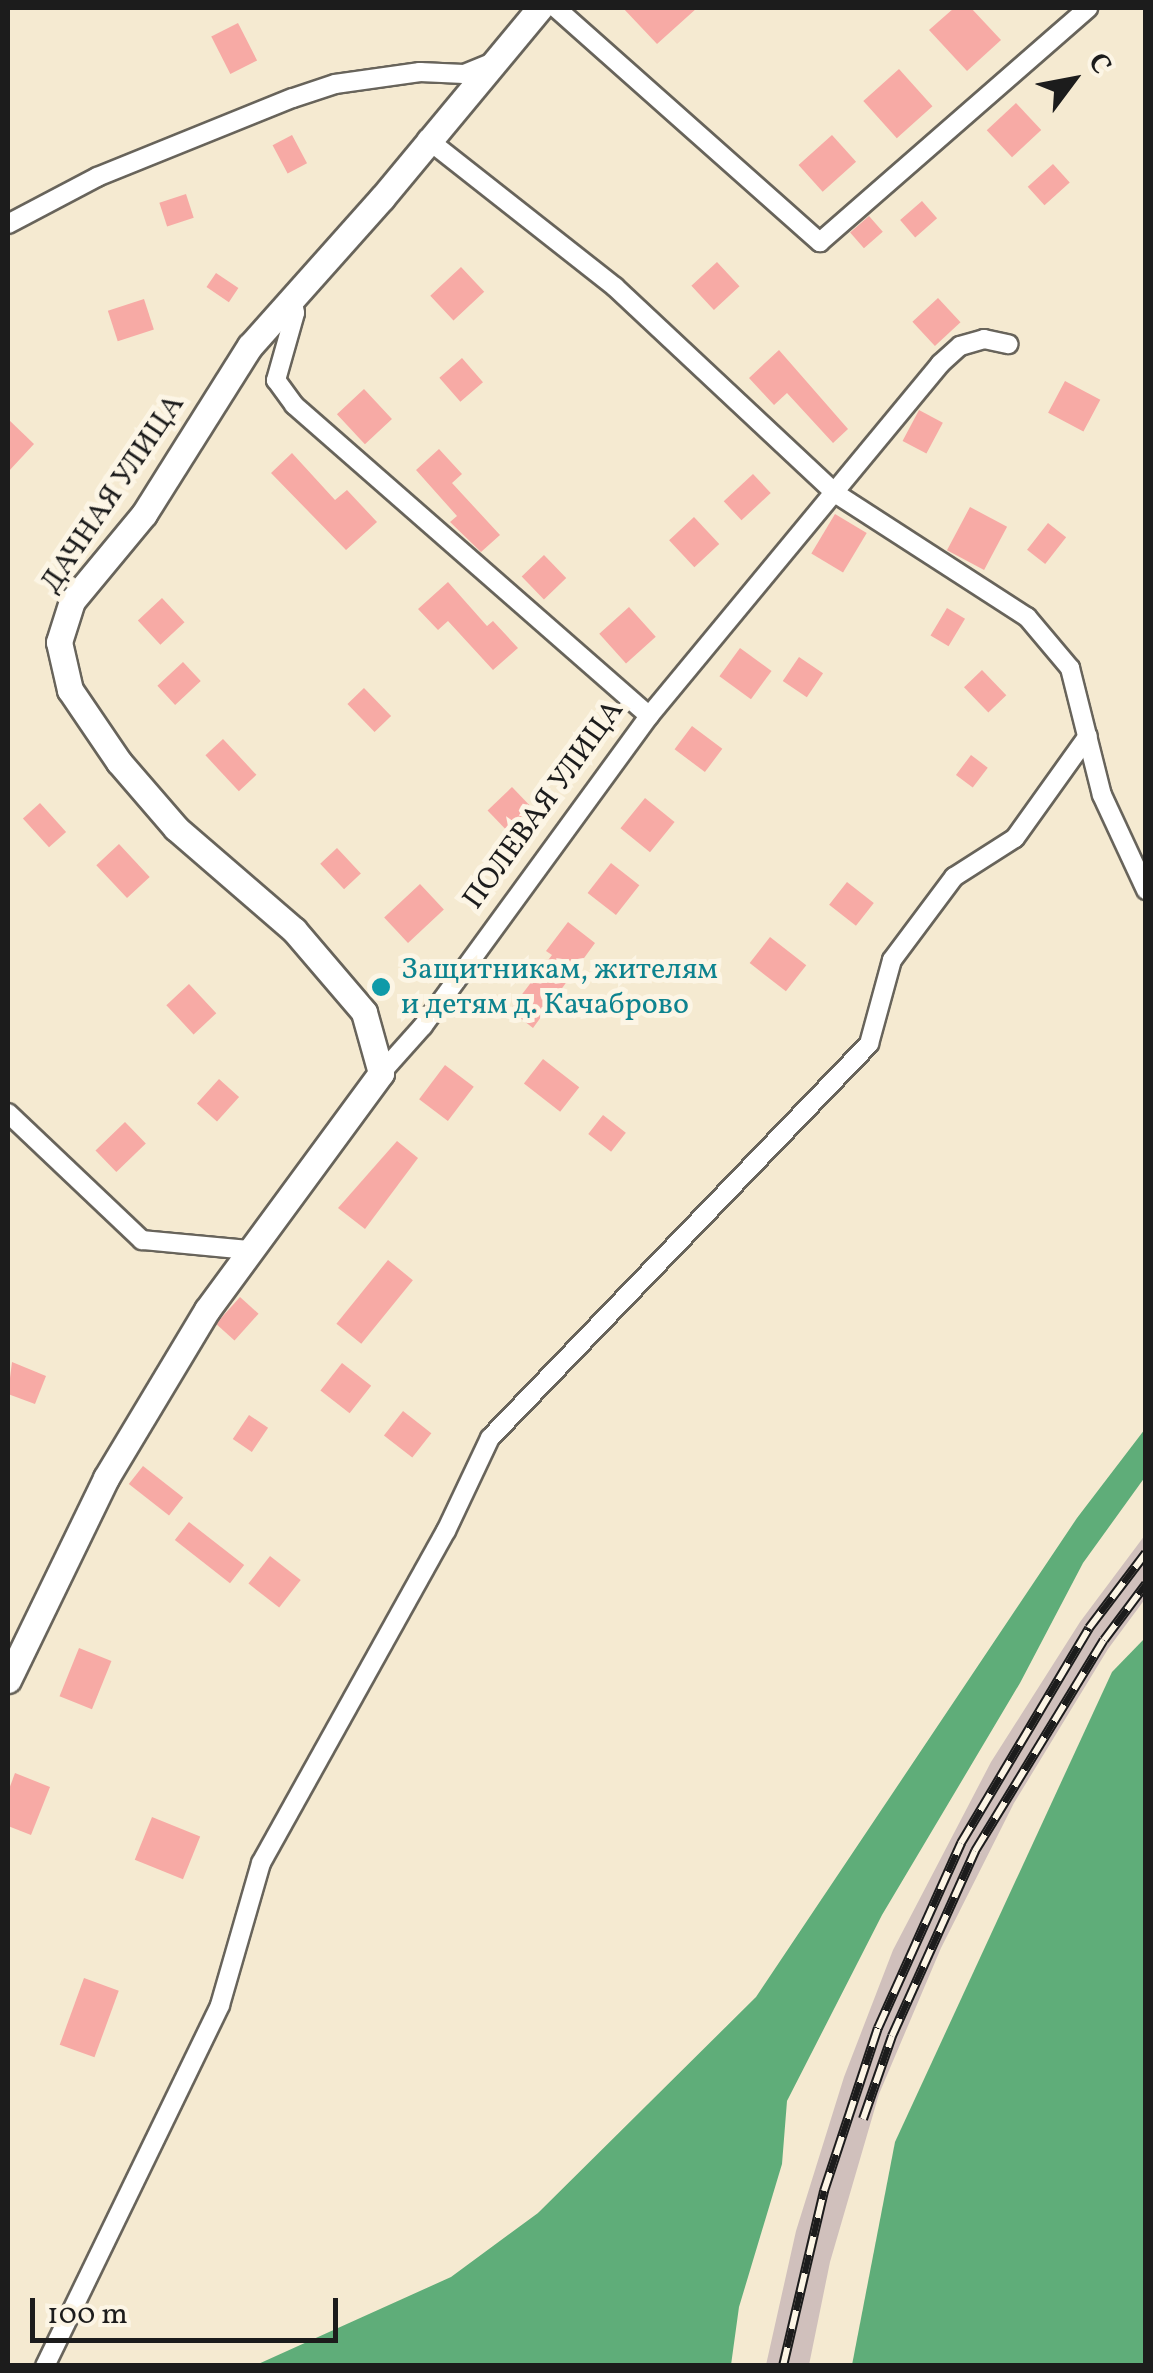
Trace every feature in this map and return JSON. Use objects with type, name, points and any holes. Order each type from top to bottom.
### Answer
[{"type":"street","name":"ДАЧНАЯ УЛИЦА","points":[[380,1073],[364,1012],[294,930],[176,828],[119,762],[70,690],[59,642],[72,601],[144,514],[250,346],[382,198],[427,139],[540,8]]},
{"type":"street","points":[[556,8],[820,242],[1088,8]]},
{"type":"street","points":[[8,224],[97,176],[335,84],[420,72],[464,74],[492,63]]},
{"type":"street","points":[[427,139],[615,287],[835,493],[1028,618],[1070,668],[1102,795],[1146,890]]},
{"type":"street","points":[[292,296],[295,313],[276,380],[294,406],[649,716]]},
{"type":"street","name":"ПОЛЕВАЯ УЛИЦА","points":[[8,1680],[106,1478],[248,1250],[380,1073],[423,1026],[649,716],[940,364],[960,346],[984,339],[1008,344]]},
{"type":"street","points":[[45,2366],[220,2005],[261,1863],[446,1531],[490,1438],[869,1044],[892,960],[954,877],[1015,838],[1088,736]]},
{"type":"street","points":[[8,1114],[142,1240],[248,1250]]},
{"type":"shaded area","points":[[1145,1535],[1145,1599],[1108,1649],[1014,1803],[941,1948],[879,2094],[830,2262],[809,2365],[766,2365],[796,2231],[844,2077],[893,1950],[991,1762],[1080,1622]]},
{"type":"green space","points":[[1145,1429],[1145,1477],[1083,1563],[1020,1683],[882,1915],[787,2101],[782,2164],[739,2307],[731,2365],[256,2365],[451,2277],[538,2213],[756,1997],[1077,1518]]},
{"type":"green space","points":[[1145,1638],[1145,2365],[852,2365],[895,2142],[1112,1672]]},
{"type":"building","points":[[623,8],[697,8],[657,44]]},
{"type":"building","points":[[954,8],[971,8],[1001,40],[967,71],[929,30]]},
{"type":"building","points":[[238,23],[257,60],[230,74],[211,37]]},
{"type":"building","points":[[899,69],[932,106],[897,138],[863,101]]},
{"type":"building","points":[[1016,103],[1041,130],[1012,157],[987,130]]},
{"type":"building","points":[[292,135],[307,163],[288,174],[273,145]]},
{"type":"building","points":[[832,135],[856,162],[823,192],[799,165]]},
{"type":"building","points":[[1053,164],[1070,183],[1044,205],[1028,187]]},
{"type":"building","points":[[186,194],[194,218],[167,226],[159,203]]},
{"type":"building","points":[[922,201],[937,218],[915,237],[900,220]]},
{"type":"building","points":[[869,216],[883,232],[864,248],[850,232]]},
{"type":"building","points":[[717,262],[740,286],[714,310],[691,286]]},
{"type":"building","points":[[461,267],[484,292],[453,321],[430,296]]},
{"type":"building","points":[[216,273],[238,288],[229,302],[206,287]]},
{"type":"building","points":[[938,298],[961,322],[935,346],[912,322]]},
{"type":"building","points":[[144,299],[154,329],[118,341],[108,311]]},
{"type":"building","points":[[779,350],[848,429],[833,443],[787,393],[774,405],[749,378]]},
{"type":"building","points":[[462,358],[483,382],[460,402],[439,378]]},
{"type":"building","points":[[1065,381],[1100,400],[1083,432],[1048,413]]},
{"type":"building","points":[[364,389],[392,419],[365,444],[337,414]]},
{"type":"building","points":[[919,410],[943,423],[926,454],[903,441]]},
{"type":"building","points":[[8,419],[34,444],[8,472]]},
{"type":"building","points":[[439,449],[462,474],[452,483],[500,535],[481,552],[450,522],[457,516],[416,470]]},
{"type":"building","points":[[292,453],[335,500],[347,490],[377,522],[346,550],[271,473]]},
{"type":"building","points":[[753,474],[771,493],[741,520],[724,501]]},
{"type":"building","points":[[970,507],[1007,527],[984,570],[947,550]]},
{"type":"building","points":[[835,514],[867,533],[843,572],[811,553]]},
{"type":"building","points":[[694,517],[719,544],[694,567],[669,540]]},
{"type":"building","points":[[1048,523],[1066,537],[1045,564],[1027,550]]},
{"type":"building","points":[[544,555],[566,578],[544,600],[522,577]]},
{"type":"building","points":[[448,582],[487,626],[493,621],[518,648],[493,670],[448,621],[438,630],[418,609]]},
{"type":"building","points":[[162,598],[185,622],[160,645],[138,621]]},
{"type":"building","points":[[629,607],[656,637],[626,663],[599,634]]},
{"type":"building","points":[[947,608],[965,619],[949,646],[931,635]]},
{"type":"building","points":[[740,648],[772,671],[751,699],[719,676]]},
{"type":"building","points":[[799,657],[823,673],[807,697],[783,681]]},
{"type":"building","points":[[183,662],[201,681],[175,705],[157,686]]},
{"type":"building","points":[[982,670],[1006,695],[988,713],[964,687]]},
{"type":"building","points":[[364,688],[391,716],[375,732],[347,704]]},
{"type":"building","points":[[692,726],[722,749],[705,772],[675,749]]},
{"type":"building","points":[[223,739],[256,775],[239,791],[205,755]]},
{"type":"building","points":[[971,755],[988,768],[973,788],[956,775]]},
{"type":"building","points":[[512,787],[531,807],[507,831],[488,811]]},
{"type":"building","points":[[645,798],[675,822],[650,852],[620,828]]},
{"type":"building","points":[[40,803],[66,832],[49,847],[23,818]]},
{"type":"building","points":[[119,844],[150,877],[127,898],[96,865]]},
{"type":"building","points":[[337,848],[361,874],[344,889],[320,864]]},
{"type":"building","points":[[611,863],[639,885],[616,915],[588,893]]},
{"type":"building","points":[[847,882],[874,903],[856,926],[829,905]]},
{"type":"building","points":[[420,884],[444,910],[408,943],[384,917]]},
{"type":"building","points":[[568,922],[595,943],[533,1028],[510,1010],[552,955],[546,951]]},
{"type":"building","points":[[770,937],[806,965],[786,991],[750,963]]},
{"type":"building","points":[[189,984],[216,1013],[194,1034],[166,1005]]},
{"type":"building","points":[[543,1059],[579,1087],[560,1112],[524,1083]]},
{"type":"building","points":[[445,1065],[474,1087],[448,1121],[419,1099]]},
{"type":"building","points":[[219,1079],[239,1097],[217,1122],[197,1104]]},
{"type":"building","points":[[603,1115],[626,1133],[611,1152],[588,1134]]},
{"type":"building","points":[[125,1122],[146,1144],[116,1172],[96,1150]]},
{"type":"building","points":[[397,1141],[418,1158],[365,1229],[338,1208]]},
{"type":"building","points":[[388,1260],[413,1280],[361,1344],[336,1324]]},
{"type":"building","points":[[240,1297],[259,1314],[234,1340],[216,1324]]},
{"type":"building","points":[[12,1362],[46,1376],[35,1404],[8,1394]]},
{"type":"building","points":[[342,1363],[371,1386],[350,1413],[320,1391]]},
{"type":"building","points":[[403,1411],[431,1433],[412,1458],[384,1435]]},
{"type":"building","points":[[249,1415],[268,1428],[252,1452],[233,1439]]},
{"type":"building","points":[[143,1466],[183,1497],[169,1516],[129,1484]]},
{"type":"building","points":[[189,1522],[244,1565],[230,1583],[175,1540]]},
{"type":"building","points":[[270,1556],[301,1580],[279,1608],[248,1584]]},
{"type":"building","points":[[79,1648],[111,1661],[92,1709],[60,1696]]},
{"type":"building","points":[[15,1773],[50,1787],[31,1835],[8,1826],[8,1792]]},
{"type":"building","points":[[152,1817],[200,1836],[183,1879],[135,1860]]},
{"type":"building","points":[[84,1978],[119,1991],[94,2057],[60,2045]]},
{"type":"railway","points":[[783,2366],[824,2191],[878,2028],[961,1843],[1089,1628],[1146,1553]]},
{"type":"railway","points":[[863,2119],[892,2036],[975,1851],[1104,1640],[1146,1584]]},
{"type":"place","name":"Защитникам, жителям и детям д. Качаброво","points":[[381,987]]}]
